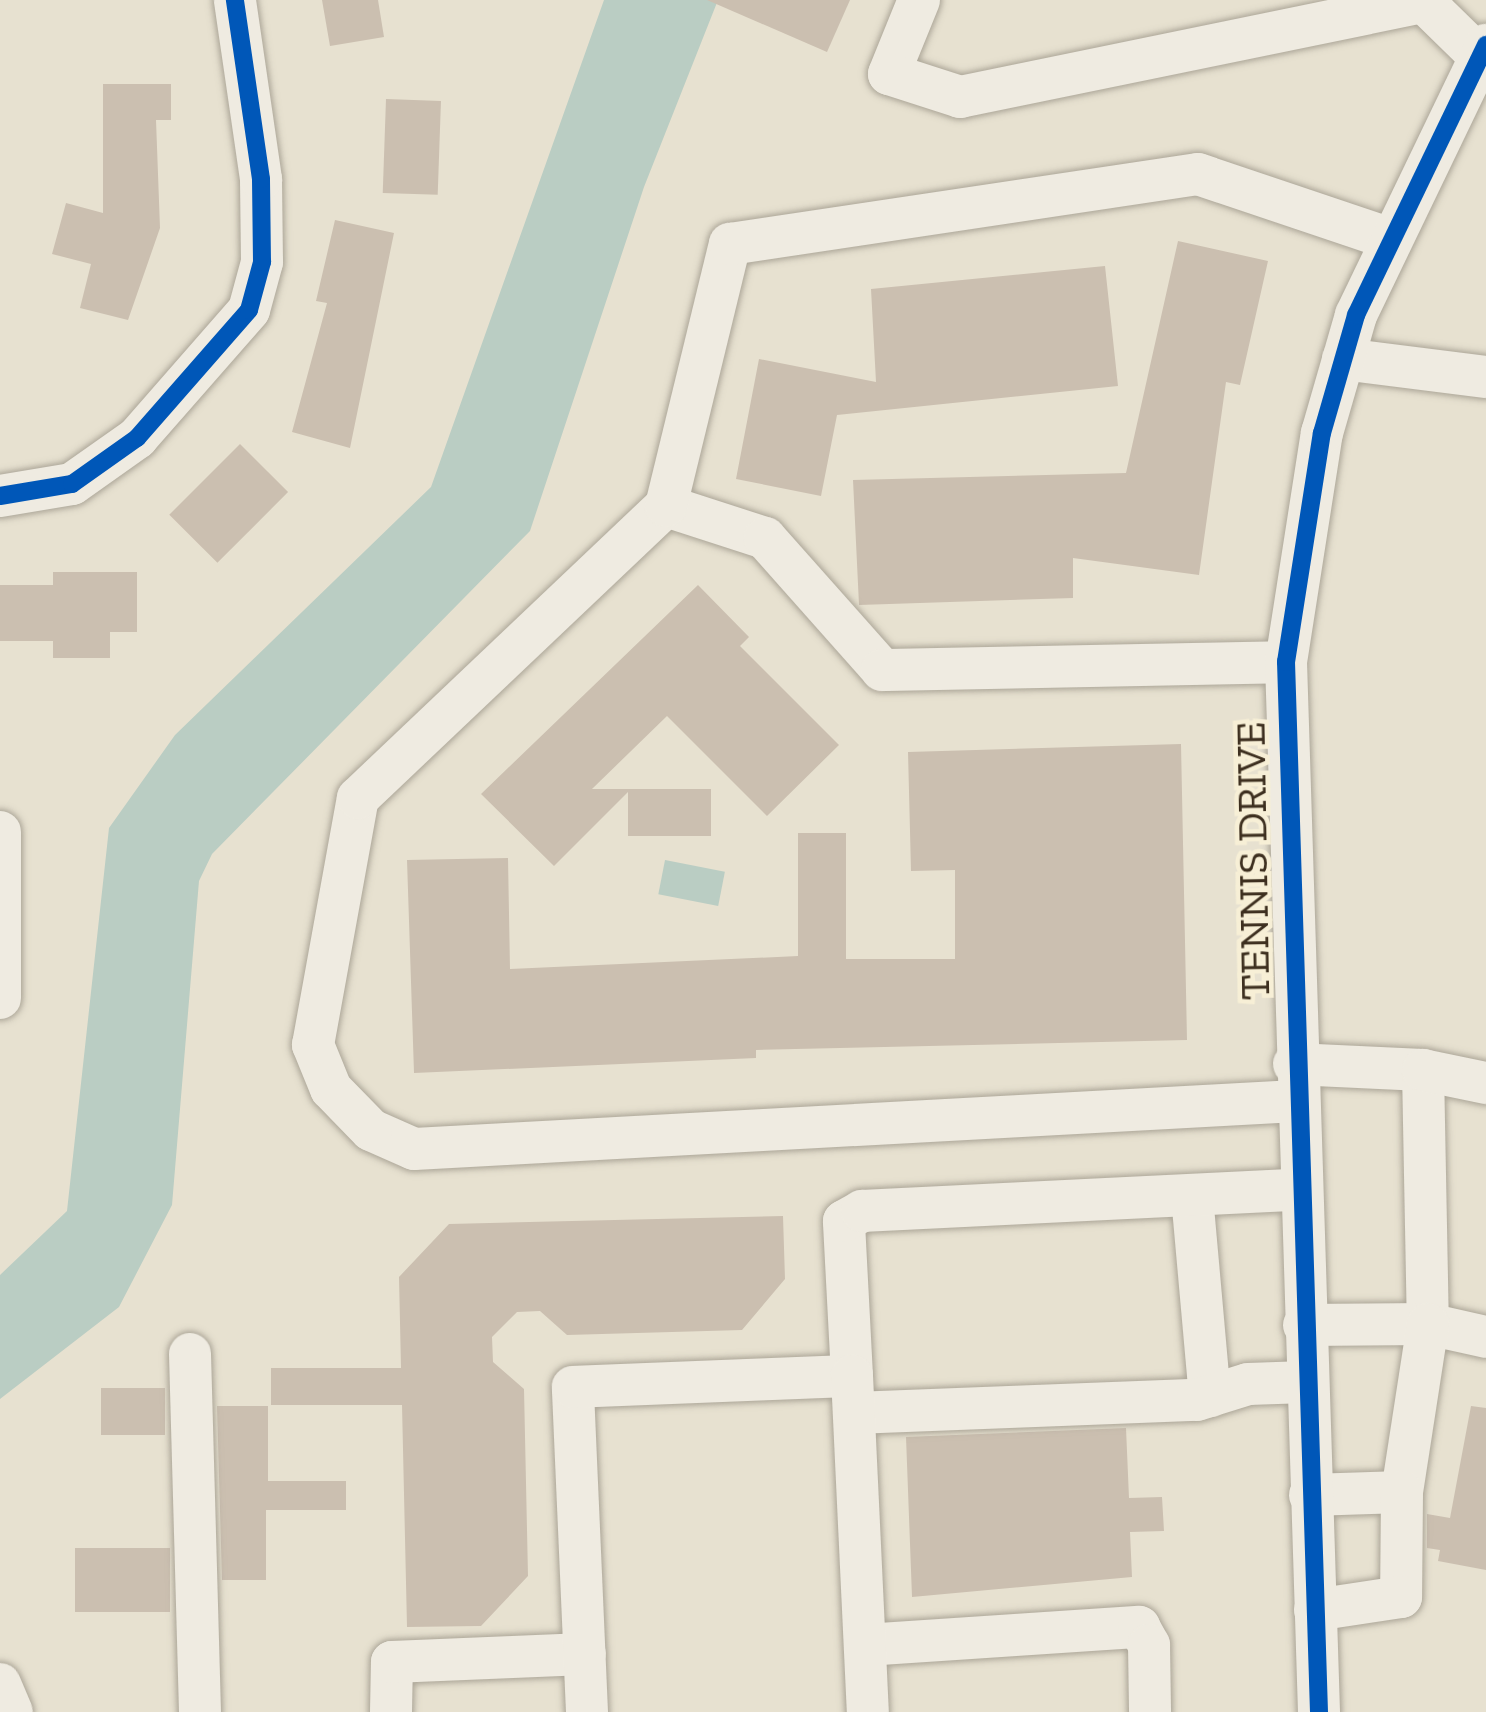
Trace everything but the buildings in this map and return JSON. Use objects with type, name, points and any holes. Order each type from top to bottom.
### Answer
[{"type":"street","points":[[0,496],[72,484],[137,438],[249,310],[262,262],[260,179],[235,0]]},
{"type":"street","points":[[919,0],[889,74],[960,97],[1429,3],[1483,51]]},
{"type":"street","name":"TENNIS DRIVE","points":[[1319,1712],[1295,1083],[1286,662],[1296,565],[1343,359],[1388,238],[1483,51]]},
{"type":"street","points":[[1388,238],[1198,174],[730,244],[666,506],[358,798],[313,1045],[331,1089],[371,1130],[413,1149],[1423,1070],[1486,1083]]},
{"type":"street","points":[[1343,359],[1486,377]]},
{"type":"street","points":[[666,506],[765,538],[882,670],[1286,662]]},
{"type":"street","points":[[0,832],[0,998]]},
{"type":"street","points":[[1315,1610],[1401,1597],[1402,1492],[1428,1324],[1423,1070]]},
{"type":"street","points":[[868,1712],[844,1222],[862,1211],[1299,1190]]},
{"type":"street","points":[[1192,1196],[1210,1396]]},
{"type":"street","points":[[1304,1325],[1428,1324],[1486,1336]]},
{"type":"street","points":[[190,1354],[200,1712]]},
{"type":"street","points":[[587,1712],[573,1388],[1210,1396],[1306,1382]]},
{"type":"street","points":[[1310,1495],[1402,1492]]},
{"type":"street","points":[[865,1645],[1139,1628],[1149,1645],[1150,1712]]},
{"type":"street","points":[[392,1712],[392,1662],[585,1654]]},
{"type":"street","points":[[0,1684],[12,1712]]},
{"type":"shaded area","points":[[604,0],[718,0],[644,187],[530,531],[212,854],[199,881],[172,1205],[119,1307],[0,1399],[0,1275],[67,1211],[109,828],[175,735],[431,487]]},
{"type":"shaded area","points":[[665,860],[725,872],[718,906],[658,894]]},
{"type":"cycle path","points":[[0,496],[72,484],[137,438],[249,310],[262,262],[261,179],[235,0]]},
{"type":"cycle path","points":[[1319,1712],[1286,662],[1322,433],[1356,315],[1486,45]]}]
